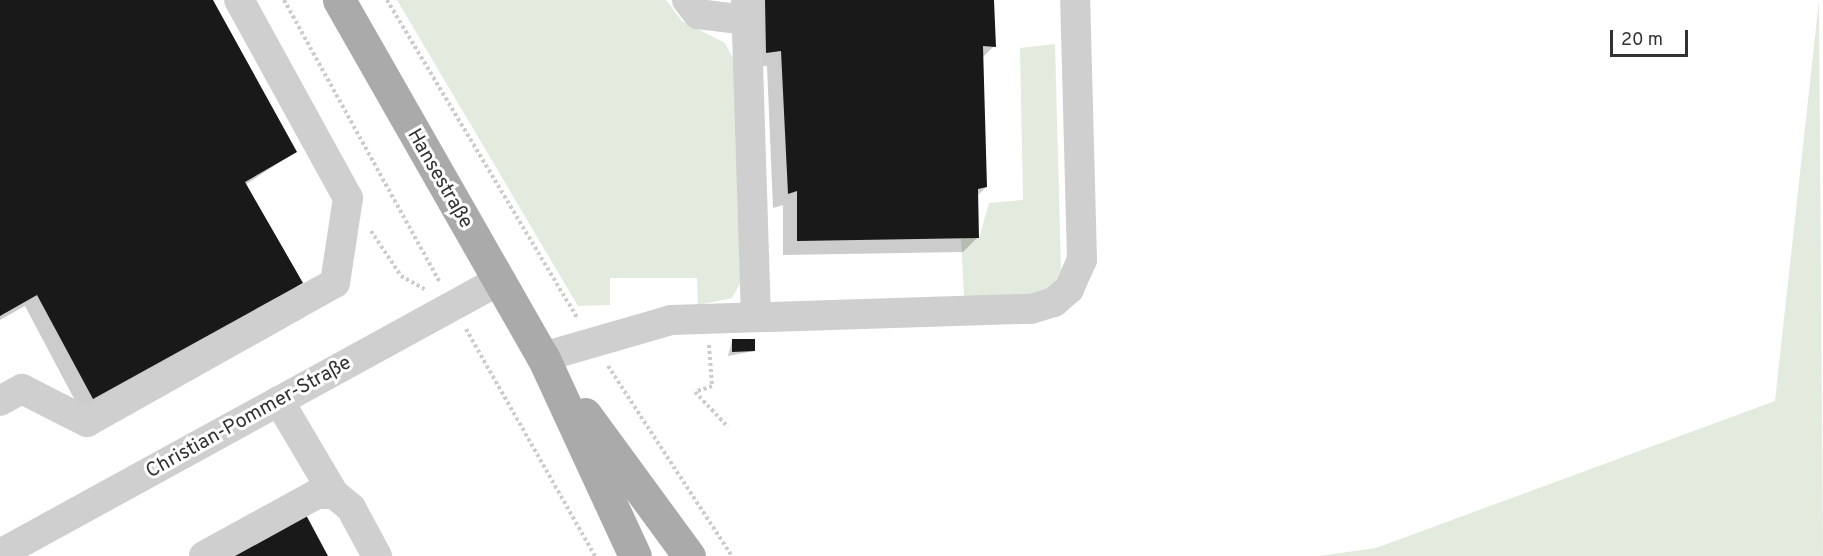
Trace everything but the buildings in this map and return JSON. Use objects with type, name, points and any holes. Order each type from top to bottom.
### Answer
[{"type":"main road","name":"Hansestraße","points":[[339,0],[543,357],[689,556]]},
{"type":"main road","name":"Hansestraße","points":[[543,357],[635,556]]},
{"type":"street","points":[[0,401],[22,389],[87,422],[334,284],[348,198],[238,0]]},
{"type":"street","points":[[687,0],[698,14],[746,10],[756,315]]},
{"type":"street","points":[[543,357],[591,340],[671,320],[756,315],[1031,309],[1054,302],[1069,289],[1082,260],[1075,0]]},
{"type":"street","name":"Christian-Pommer-Straße","points":[[0,554],[498,281]]},
{"type":"street","points":[[279,401],[334,494],[351,508],[377,556]]},
{"type":"street","points":[[204,556],[317,494],[334,494]]},
{"type":"path","points":[[284,0],[453,306],[595,556]]},
{"type":"path","points":[[387,0],[591,340],[732,556]]},
{"type":"path","points":[[348,198],[401,276],[453,306]]},
{"type":"path","points":[[721,317],[709,334],[712,386],[695,392],[728,427]]},
{"type":"shaded area","points":[[397,0],[666,0],[682,21],[725,43],[736,64],[742,280],[732,298],[698,305],[697,278],[610,278],[610,305],[578,306]]},
{"type":"shaded area","points":[[1819,0],[1823,556],[1319,556],[1376,548],[1775,401]]},
{"type":"shaded area","points":[[1055,44],[1061,270],[1054,284],[1038,295],[964,297],[961,238],[979,238],[989,203],[1023,200],[1020,48]]}]
